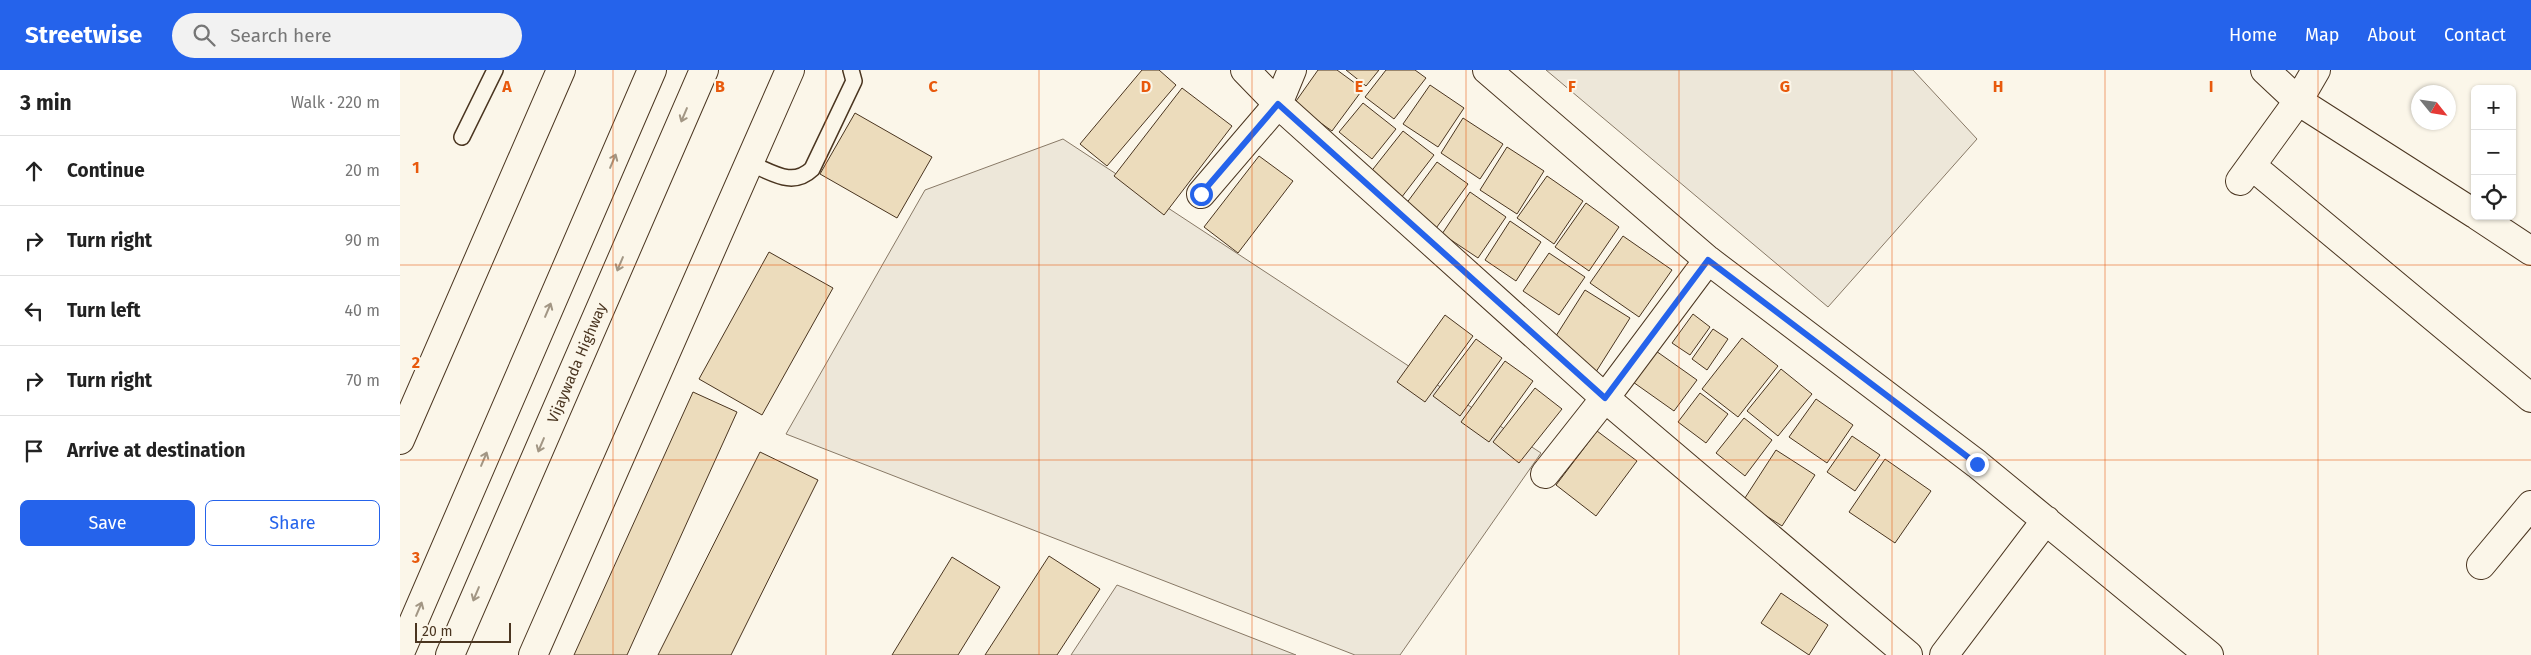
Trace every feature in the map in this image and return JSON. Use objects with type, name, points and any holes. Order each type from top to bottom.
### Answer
[{"type":"main road","points":[[400,440],[561,70]]},
{"type":"main road","points":[[400,653],[652,70]]},
{"type":"main road","name":"Vijaywada Highway","points":[[450,655],[704,70]]},
{"type":"main road","points":[[533,655],[790,70]]},
{"type":"main road","points":[[1245,70],[1278,104],[1605,398],[1908,655]]},
{"type":"main road","points":[[1201,194],[1278,104],[1292,70]]},
{"type":"main road","points":[[1487,70],[1708,260],[1977,464],[2209,655]]},
{"type":"main road","points":[[2265,70],[2298,101],[2471,212]]},
{"type":"main road","points":[[2316,70],[2298,101],[2246,174],[2531,398]]},
{"type":"main road","points":[[2484,220],[2531,250]]},
{"type":"main road","points":[[1544,474],[1605,398],[1708,260]]},
{"type":"main road","points":[[2481,565],[2531,505]]},
{"type":"main road","points":[[1944,655],[2046,520]]},
{"type":"lane","points":[[462,137],[495,70]]},
{"type":"lane","points":[[749,163],[792,179],[804,177],[812,169],[854,81],[851,70]]},
{"type":"shaded area","points":[[1546,70],[1913,70],[1977,139],[1828,307]]},
{"type":"shaded area","points":[[1063,139],[1541,453],[1400,655],[1355,655],[786,434],[925,190]]},
{"type":"shaded area","points":[[1117,585],[1296,655],[1071,655]]},
{"type":"building","points":[[1142,70],[1159,70],[1176,85],[1107,166],[1080,144]]},
{"type":"building","points":[[1318,70],[1337,70],[1363,89],[1332,131],[1294,104]]},
{"type":"building","points":[[1346,70],[1379,70],[1366,86]]},
{"type":"building","points":[[1386,70],[1415,70],[1426,78],[1394,119],[1365,97]]},
{"type":"building","points":[[1430,85],[1464,108],[1438,147],[1403,124]]},
{"type":"building","points":[[1182,88],[1232,126],[1164,215],[1114,176]]},
{"type":"building","points":[[1363,103],[1396,129],[1372,159],[1339,132]]},
{"type":"building","points":[[855,113],[932,157],[897,218],[820,174]]},
{"type":"building","points":[[1463,118],[1503,144],[1480,179],[1441,153]]},
{"type":"building","points":[[1403,131],[1434,155],[1398,202],[1366,178]]},
{"type":"building","points":[[1507,147],[1544,171],[1517,214],[1480,190]]},
{"type":"building","points":[[1259,156],[1293,181],[1238,253],[1204,227]]},
{"type":"building","points":[[1437,162],[1468,184],[1434,231],[1403,208]]},
{"type":"building","points":[[1547,176],[1583,201],[1554,244],[1517,218]]},
{"type":"building","points":[[1470,192],[1506,217],[1478,258],[1442,234]]},
{"type":"building","points":[[1586,203],[1619,227],[1589,271],[1555,247]]},
{"type":"building","points":[[1510,221],[1541,242],[1516,281],[1485,260]]},
{"type":"building","points":[[1623,236],[1672,270],[1639,317],[1590,283]]},
{"type":"building","points":[[769,252],[833,288],[762,415],[699,379]]},
{"type":"building","points":[[1549,253],[1585,277],[1559,315],[1523,291]]},
{"type":"building","points":[[1585,290],[1630,318],[1594,375],[1549,347]]},
{"type":"building","points":[[1693,314],[1710,327],[1690,355],[1672,343]]},
{"type":"building","points":[[1445,315],[1473,336],[1425,402],[1397,382]]},
{"type":"building","points":[[1713,329],[1728,339],[1707,370],[1692,359]]},
{"type":"building","points":[[1742,338],[1778,366],[1738,417],[1702,389]]},
{"type":"building","points":[[1476,339],[1502,358],[1460,416],[1433,396]]},
{"type":"building","points":[[1656,351],[1697,380],[1674,411],[1633,382]]},
{"type":"building","points":[[1505,361],[1533,381],[1489,442],[1461,422]]},
{"type":"building","points":[[1781,369],[1812,394],[1778,436],[1747,411]]},
{"type":"building","points":[[1535,388],[1562,409],[1519,463],[1493,442]]},
{"type":"building","points":[[693,392],[737,412],[627,655],[574,655]]},
{"type":"building","points":[[1700,393],[1728,414],[1706,443],[1678,422]]},
{"type":"building","points":[[1816,399],[1853,425],[1827,463],[1789,437]]},
{"type":"building","points":[[1744,418],[1772,440],[1745,476],[1716,453]]},
{"type":"building","points":[[1597,431],[1637,461],[1596,516],[1556,485]]},
{"type":"building","points":[[1852,436],[1880,455],[1855,491],[1827,472]]},
{"type":"building","points":[[1776,450],[1815,475],[1782,526],[1743,501]]},
{"type":"building","points":[[760,452],[818,480],[731,655],[658,655]]},
{"type":"building","points":[[1885,459],[1931,491],[1895,543],[1849,512]]},
{"type":"building","points":[[1049,556],[1100,589],[1057,655],[985,655]]},
{"type":"building","points":[[952,557],[1000,587],[958,655],[892,655]]},
{"type":"building","points":[[1781,593],[1828,625],[1809,655],[1761,623]]},
{"type":"route","points":[[1201,194],[1278,104],[1605,398],[1708,260],[1977,464]]}]
